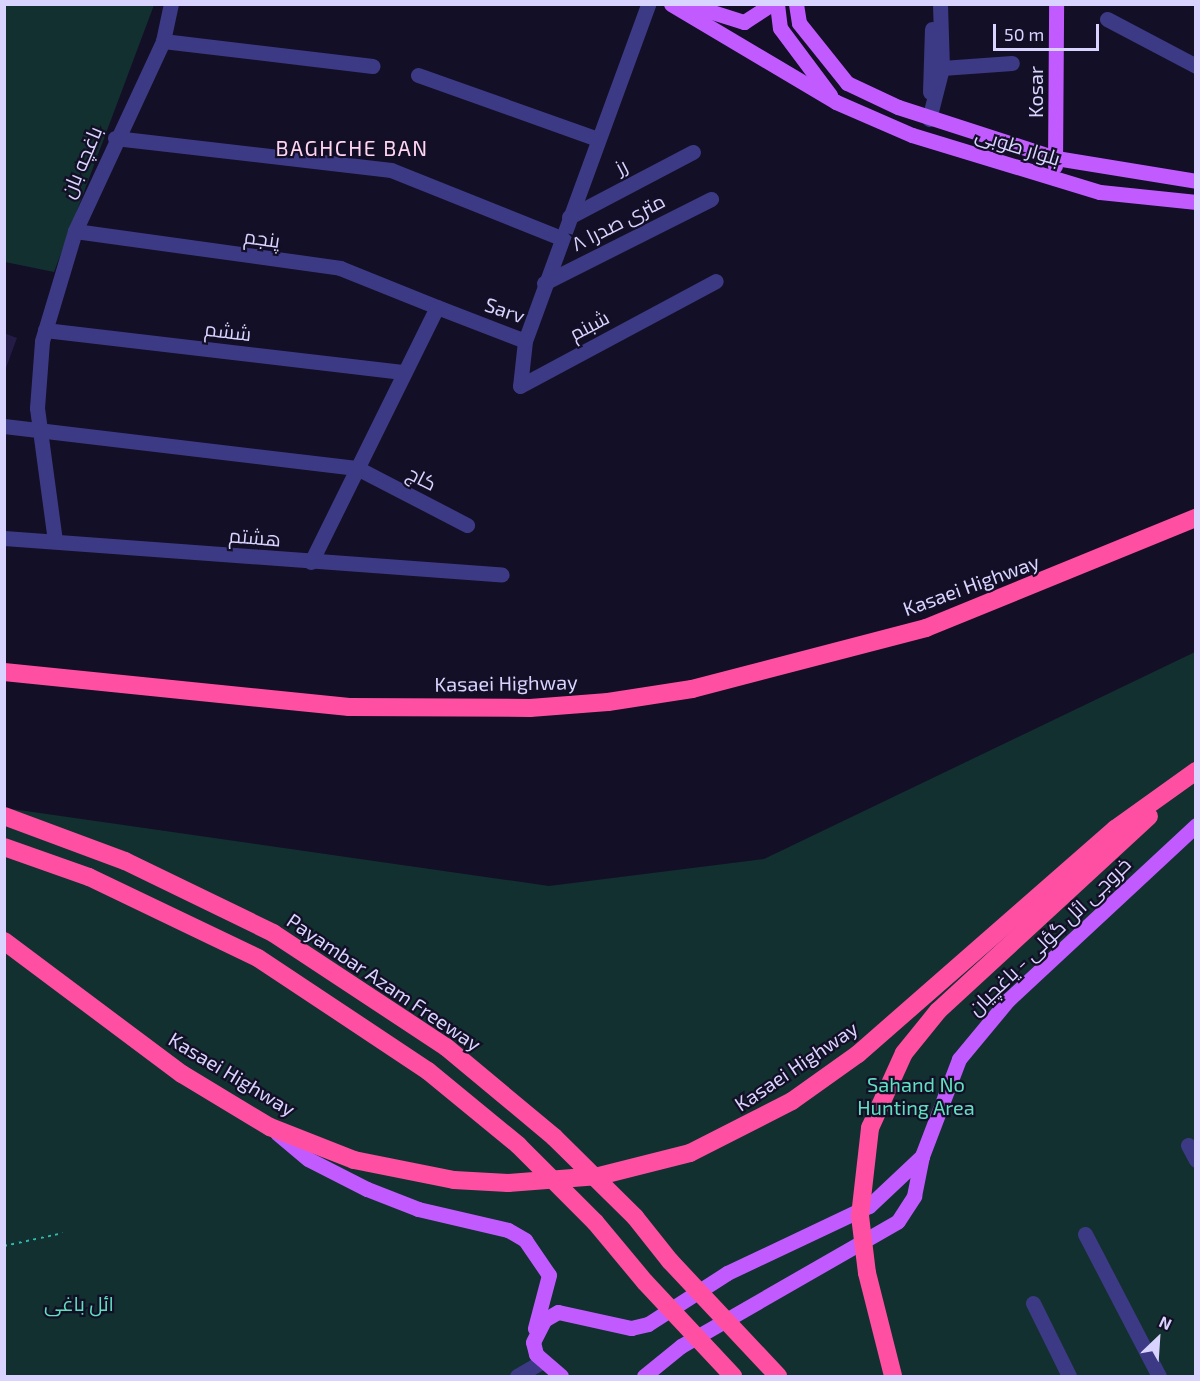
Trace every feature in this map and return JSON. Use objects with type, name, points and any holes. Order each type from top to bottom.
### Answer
[{"type":"highway","name":"Kasaei Highway","points":[[4,672],[349,707],[530,708],[608,702],[703,686],[926,628],[1196,518]]},
{"type":"highway","name":"Kasaei Highway","points":[[4,941],[182,1074],[270,1127],[354,1160],[454,1180],[558,1180],[690,1153],[762,1118],[858,1054],[1115,829],[1196,771]]},
{"type":"highway","points":[[893,1377],[867,1273],[860,1216],[870,1128],[904,1053],[938,1011],[1121,845],[1179,784]]},
{"type":"highway","name":"Payambar Azam Freeway","points":[[4,816],[125,861],[273,933],[446,1047],[554,1137],[635,1217],[670,1261],[778,1376]]},
{"type":"highway","points":[[4,847],[88,878],[258,958],[428,1071],[518,1145],[595,1222],[645,1282],[733,1377]]},
{"type":"main road","name":"بلوار طوبی","points":[[671,4],[836,102],[912,135],[1100,192],[1196,202]]},
{"type":"main road","points":[[687,4],[744,22],[775,4],[780,28],[836,102]]},
{"type":"main road","name":"بلوار طوبی","points":[[796,4],[799,23],[847,83],[929,119],[1056,158],[1196,181]]},
{"type":"main road","name":"Kosar","points":[[1052,179],[1056,158],[1056,4]]},
{"type":"main road","name":"خروجی ائل گؤلی - یاغچیان","points":[[644,1376],[681,1346],[884,1232],[914,1196],[922,1156],[959,1059],[983,1028],[1089,920],[1196,825]]},
{"type":"main road","points":[[270,1127],[308,1159],[367,1189],[418,1209],[508,1230],[525,1240],[549,1275],[533,1342],[543,1361],[561,1377]]},
{"type":"main road","points":[[533,1342],[544,1320],[558,1312],[631,1328],[648,1324],[727,1273],[869,1206],[922,1156]]},
{"type":"street","name":"باغچه بان","points":[[55,541],[40,430],[44,336],[75,231],[114,138],[162,41],[171,4]]},
{"type":"street","name":"Sarv","points":[[437,307],[525,341],[544,283],[648,4]]},
{"type":"street","points":[[929,119],[932,4]]},
{"type":"street","points":[[929,119],[942,68],[940,4]]},
{"type":"street","points":[[1107,19],[1196,66]]},
{"type":"street","points":[[162,41],[373,66]]},
{"type":"street","points":[[942,68],[1012,63]]},
{"type":"street","points":[[418,75],[598,139]]},
{"type":"street","points":[[114,138],[392,170],[561,238]]},
{"type":"street","name":"رز","points":[[569,217],[693,152]]},
{"type":"street","name":"۸ متری صدرا","points":[[544,283],[711,199]]},
{"type":"street","name":"پنجم","points":[[75,231],[340,268],[437,307]]},
{"type":"street","name":"شبنم","points":[[525,341],[520,386],[716,281]]},
{"type":"street","points":[[310,562],[437,307]]},
{"type":"street","name":"ششم","points":[[44,336],[405,372]]},
{"type":"street","points":[[4,426],[357,468]]},
{"type":"street","name":"کاج","points":[[357,468],[467,525]]},
{"type":"street","name":"هشتم","points":[[4,538],[502,575]]},
{"type":"street","points":[[1188,1145],[1196,1160]]},
{"type":"street","points":[[1085,1234],[1159,1377]]},
{"type":"street","points":[[1033,1303],[1069,1377]]},
{"type":"street","points":[[517,1377],[543,1361]]},
{"type":"path","points":[[4,1246],[63,1233]]},
{"type":"green space","points":[[4,5],[154,5],[54,272],[5,262]]},
{"type":"green space","name":"Sahand No Hunting Area","points":[[1195,652],[1195,1376],[5,1376],[5,808],[549,886],[764,859]]},
{"type":"building","points":[[4,333],[17,338],[6,368],[4,368]]},
{"type":"district","name":"BAGHCHE BAN","points":[[352,148]]},
{"type":"park label","name":"ائل باغی","points":[[79,1303]]}]
